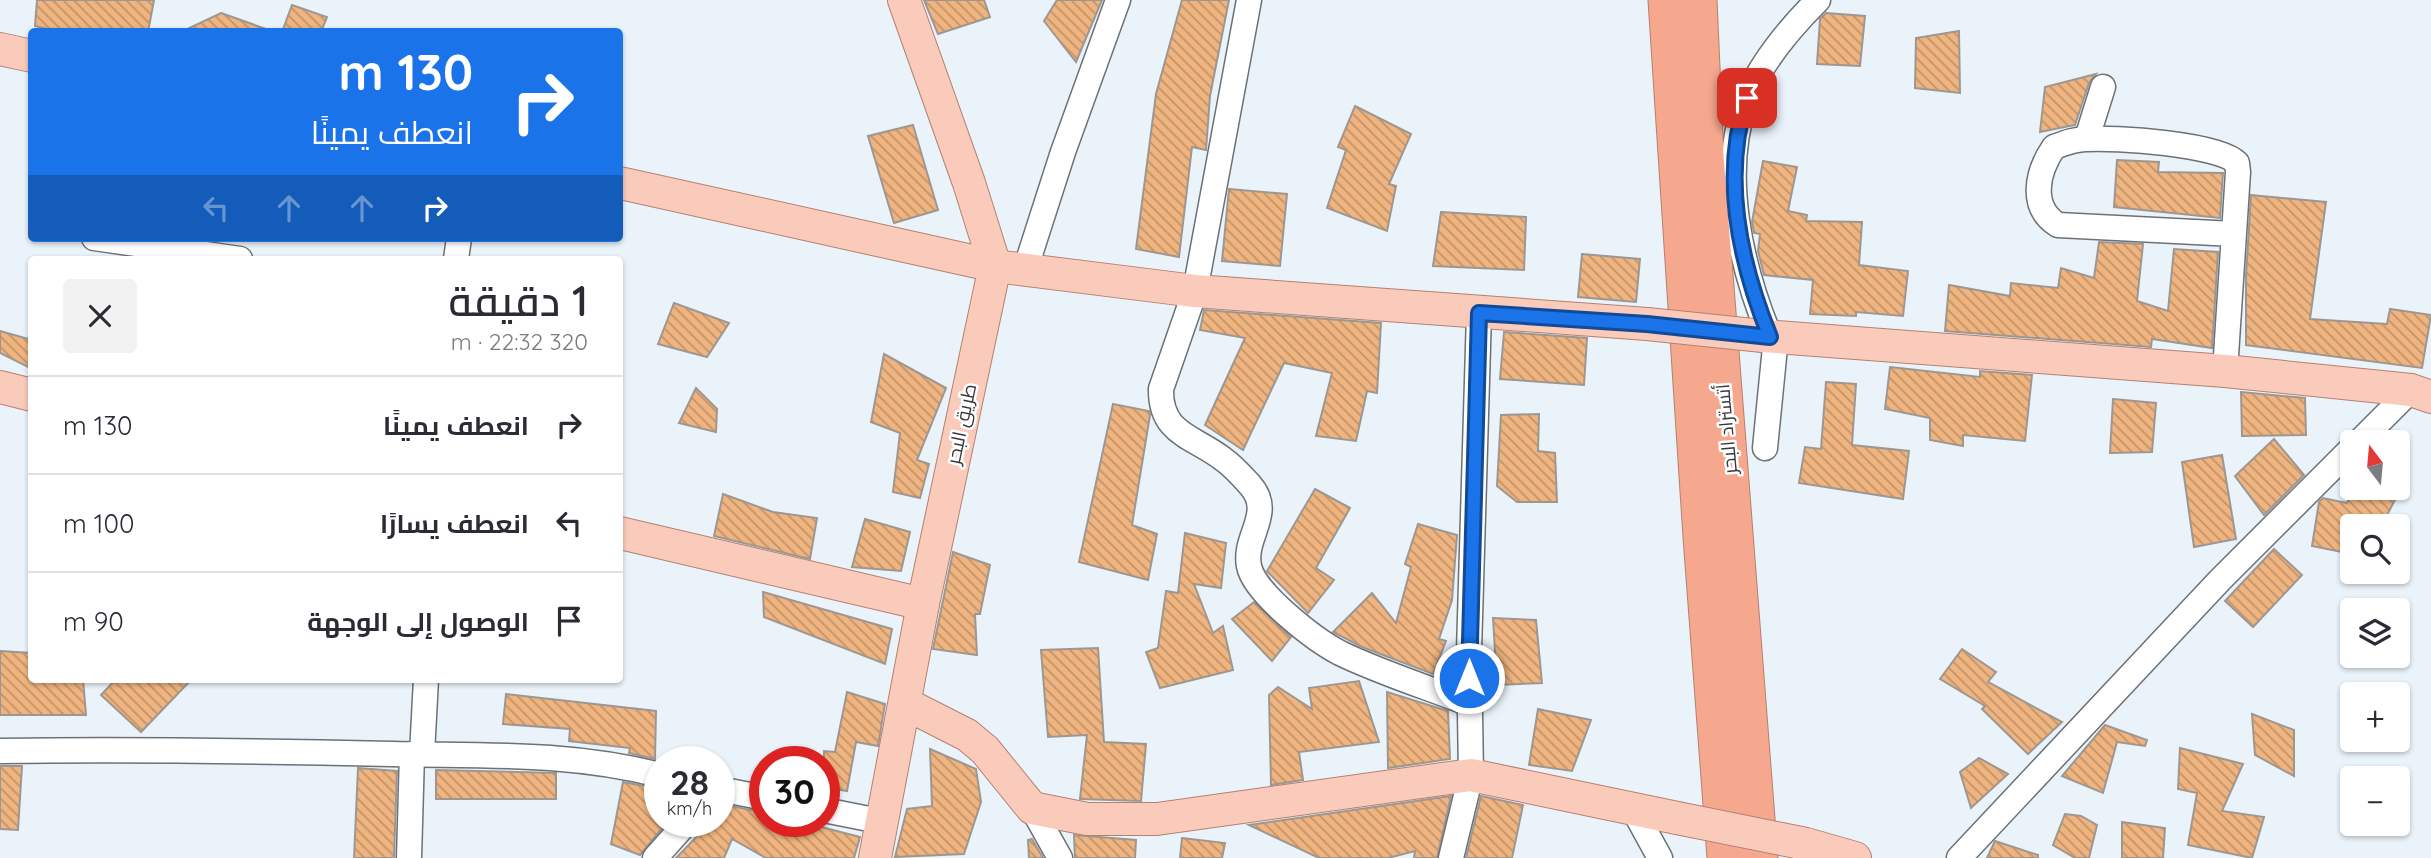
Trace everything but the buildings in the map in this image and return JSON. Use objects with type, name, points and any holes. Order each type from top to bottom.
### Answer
[{"type":"highway","name":"أتستراد البحر","points":[[1667,0],[1726,858]]},
{"type":"highway","name":"أتستراد البحر","points":[[1698,0],[1705,157],[1759,858]]},
{"type":"main road","name":"طريق البحر","points":[[874,858],[884,822],[923,604],[1010,268],[969,183],[904,0]]},
{"type":"main road","points":[[0,49],[28,55]]},
{"type":"main road","points":[[623,184],[1010,268],[1195,291],[1647,324],[1769,337],[2225,371],[2421,394]]},
{"type":"main road","points":[[0,387],[28,394]]},
{"type":"main road","points":[[623,534],[923,604]]},
{"type":"main road","points":[[906,704],[967,735],[1008,775],[1032,808],[1087,819],[1157,819],[1471,775],[1806,844],[1855,858]]},
{"type":"street","points":[[1010,268],[1063,152],[1118,0]]},
{"type":"street","points":[[1250,0],[1195,291],[1161,388],[1160,404],[1171,427],[1224,459],[1257,495],[1261,508],[1260,520],[1248,549],[1248,565],[1253,579],[1286,613],[1339,652],[1470,704]]},
{"type":"street","points":[[1765,448],[1769,337],[1748,275],[1740,236],[1736,190],[1738,124],[1760,71],[1818,0]]},
{"type":"street","points":[[2087,138],[2103,87]]},
{"type":"street","points":[[2225,371],[2234,234],[2238,172],[2237,163],[2230,156],[2187,146],[2087,138],[2054,146],[2045,160],[2039,205],[2046,218],[2058,225],[2234,234]]},
{"type":"street","points":[[122,242],[219,256]]},
{"type":"street","points":[[1451,858],[1471,775],[1470,704],[1479,313]]},
{"type":"street","points":[[2375,430],[2421,394]]},
{"type":"street","points":[[1959,858],[2220,580],[2340,461]]},
{"type":"street","points":[[409,858],[426,683]]},
{"type":"street","points":[[0,751],[160,749],[526,754],[644,770]]},
{"type":"street","points":[[1632,807],[1660,858]]},
{"type":"street","points":[[1032,808],[1060,858]]},
{"type":"street","points":[[840,813],[884,822]]},
{"type":"street","points":[[655,858],[674,837]]},
{"type":"route","points":[[1469,678],[1479,313],[1647,324],[1770,337],[1748,275],[1740,236],[1736,150],[1738,124],[1747,98]]}]
